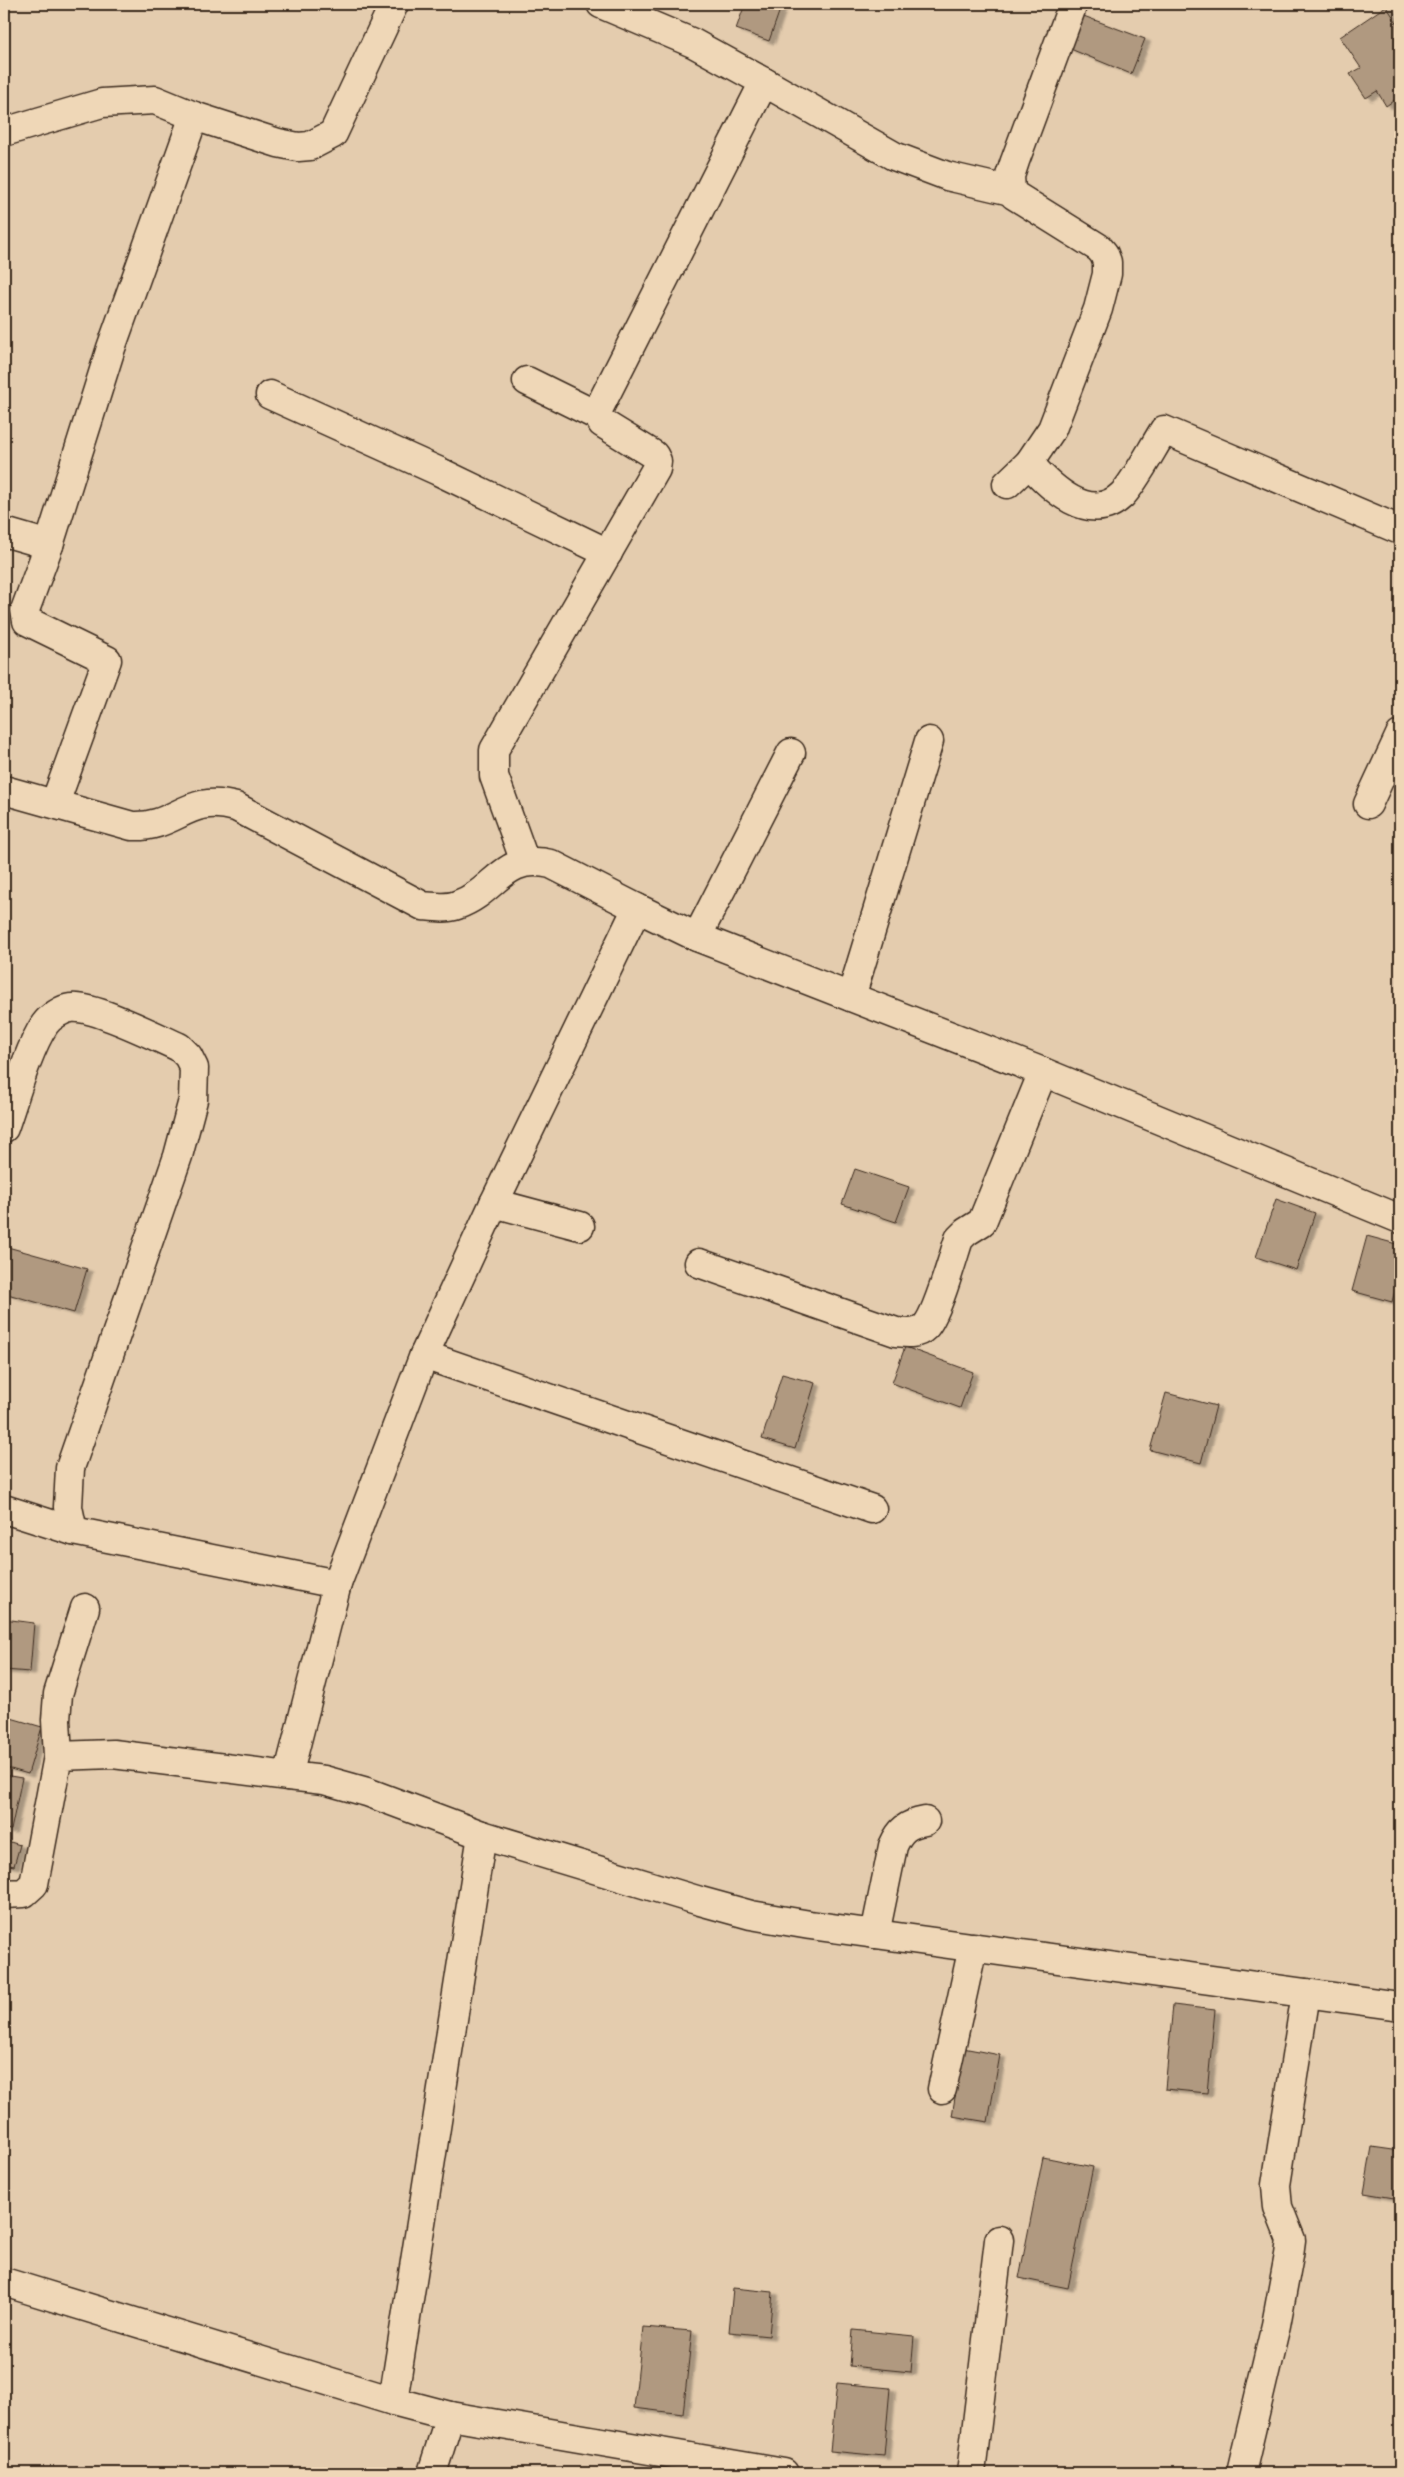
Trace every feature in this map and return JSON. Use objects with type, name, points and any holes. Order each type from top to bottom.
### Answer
[{"type":"street","points":[[4,132],[102,102],[155,100],[194,116],[278,143],[298,147],[320,143],[333,134],[394,4]]},
{"type":"street","points":[[601,4],[693,43],[894,156],[947,176],[1011,190]]},
{"type":"street","points":[[1007,484],[1029,463],[1055,420],[1098,309],[1107,274],[1107,262],[1104,254],[1098,248],[1014,195],[1011,190],[1010,176],[1015,161],[1073,4]]},
{"type":"street","points":[[598,416],[599,408],[764,82]]},
{"type":"street","points":[[54,803],[107,660],[27,621],[25,610],[49,545],[111,348],[194,116]]},
{"type":"street","points":[[525,862],[494,776],[494,750],[656,469],[657,461],[654,454],[602,423],[598,416],[526,381]]},
{"type":"street","points":[[270,395],[438,471],[608,553]]},
{"type":"street","points":[[1029,463],[1042,478],[1067,499],[1087,506],[1101,506],[1112,502],[1123,494],[1164,430],[1400,530]]},
{"type":"street","points":[[4,532],[49,545]]},
{"type":"street","points":[[1368,804],[1400,735]]},
{"type":"street","points":[[851,997],[929,741]]},
{"type":"street","points":[[697,938],[791,753]]},
{"type":"street","points":[[4,790],[132,826],[146,827],[159,823],[194,806],[220,802],[236,807],[423,906],[440,908],[456,906],[472,898],[514,865],[525,862],[551,864],[697,938],[1044,1072],[1400,1218]]},
{"type":"street","points":[[288,1776],[336,1584],[424,1355],[494,1204],[637,908]]},
{"type":"street","points":[[4,1128],[36,1041],[46,1023],[57,1013],[71,1008],[90,1010],[179,1047],[188,1056],[194,1068],[193,1100],[178,1156],[70,1468],[68,1507],[73,1531]]},
{"type":"street","points":[[699,1263],[896,1332],[911,1334],[925,1327],[933,1314],[959,1239],[982,1222],[1044,1072]]},
{"type":"street","points":[[494,1204],[580,1226]]},
{"type":"street","points":[[424,1355],[872,1509]]},
{"type":"street","points":[[4,1509],[73,1531],[336,1584]]},
{"type":"street","points":[[4,1894],[24,1893],[34,1884],[58,1756],[56,1720],[58,1694],[85,1608]]},
{"type":"street","points":[[58,1756],[113,1754],[324,1780],[367,1792],[482,1835],[752,1915],[875,1934],[1400,2006]]},
{"type":"street","points":[[875,1934],[896,1840],[905,1827],[925,1821]]},
{"type":"street","points":[[393,2401],[482,1835]]},
{"type":"street","points":[[942,2089],[973,1947]]},
{"type":"street","points":[[1241,2473],[1276,2324],[1289,2255],[1291,2240],[1278,2207],[1276,2185],[1306,1993]]},
{"type":"street","points":[[971,2473],[999,2240]]},
{"type":"street","points":[[4,2282],[393,2401],[450,2416],[784,2473]]},
{"type":"street","points":[[432,2473],[450,2416]]},
{"type":"building","points":[[745,4],[782,4],[769,41],[736,29]]},
{"type":"building","points":[[1386,6],[1400,27],[1400,96],[1386,106],[1377,91],[1366,98],[1350,74],[1361,68],[1340,37]]},
{"type":"building","points":[[1081,15],[1145,39],[1131,74],[1068,48]]},
{"type":"building","points":[[855,1169],[909,1187],[896,1222],[842,1204]]},
{"type":"building","points":[[1276,1199],[1315,1213],[1296,1270],[1256,1257]]},
{"type":"building","points":[[1367,1236],[1400,1245],[1400,1271],[1392,1302],[1352,1291]]},
{"type":"building","points":[[4,1246],[87,1269],[74,1313],[4,1293]]},
{"type":"building","points":[[905,1347],[973,1372],[960,1408],[892,1383]]},
{"type":"building","points":[[782,1374],[815,1383],[795,1449],[762,1439]]},
{"type":"building","points":[[1166,1393],[1216,1406],[1201,1463],[1150,1450]]},
{"type":"building","points":[[4,1619],[34,1623],[30,1672],[4,1670]]},
{"type":"building","points":[[4,1716],[42,1727],[28,1774],[4,1767]]},
{"type":"building","points":[[4,1775],[22,1778],[11,1830],[4,1829]]},
{"type":"building","points":[[4,1840],[20,1845],[14,1866],[4,1864]]},
{"type":"building","points":[[1173,2005],[1215,2010],[1207,2093],[1165,2089]]},
{"type":"building","points":[[963,2048],[1000,2055],[988,2122],[952,2116]]},
{"type":"building","points":[[1372,2147],[1400,2151],[1400,2199],[1364,2193]]},
{"type":"building","points":[[1043,2157],[1093,2167],[1068,2288],[1019,2278]]},
{"type":"building","points":[[733,2288],[773,2292],[769,2336],[729,2332]]},
{"type":"building","points":[[643,2327],[692,2331],[683,2414],[634,2408]]},
{"type":"building","points":[[853,2330],[914,2336],[911,2372],[850,2366]]},
{"type":"building","points":[[837,2383],[890,2388],[884,2456],[830,2451]]}]
